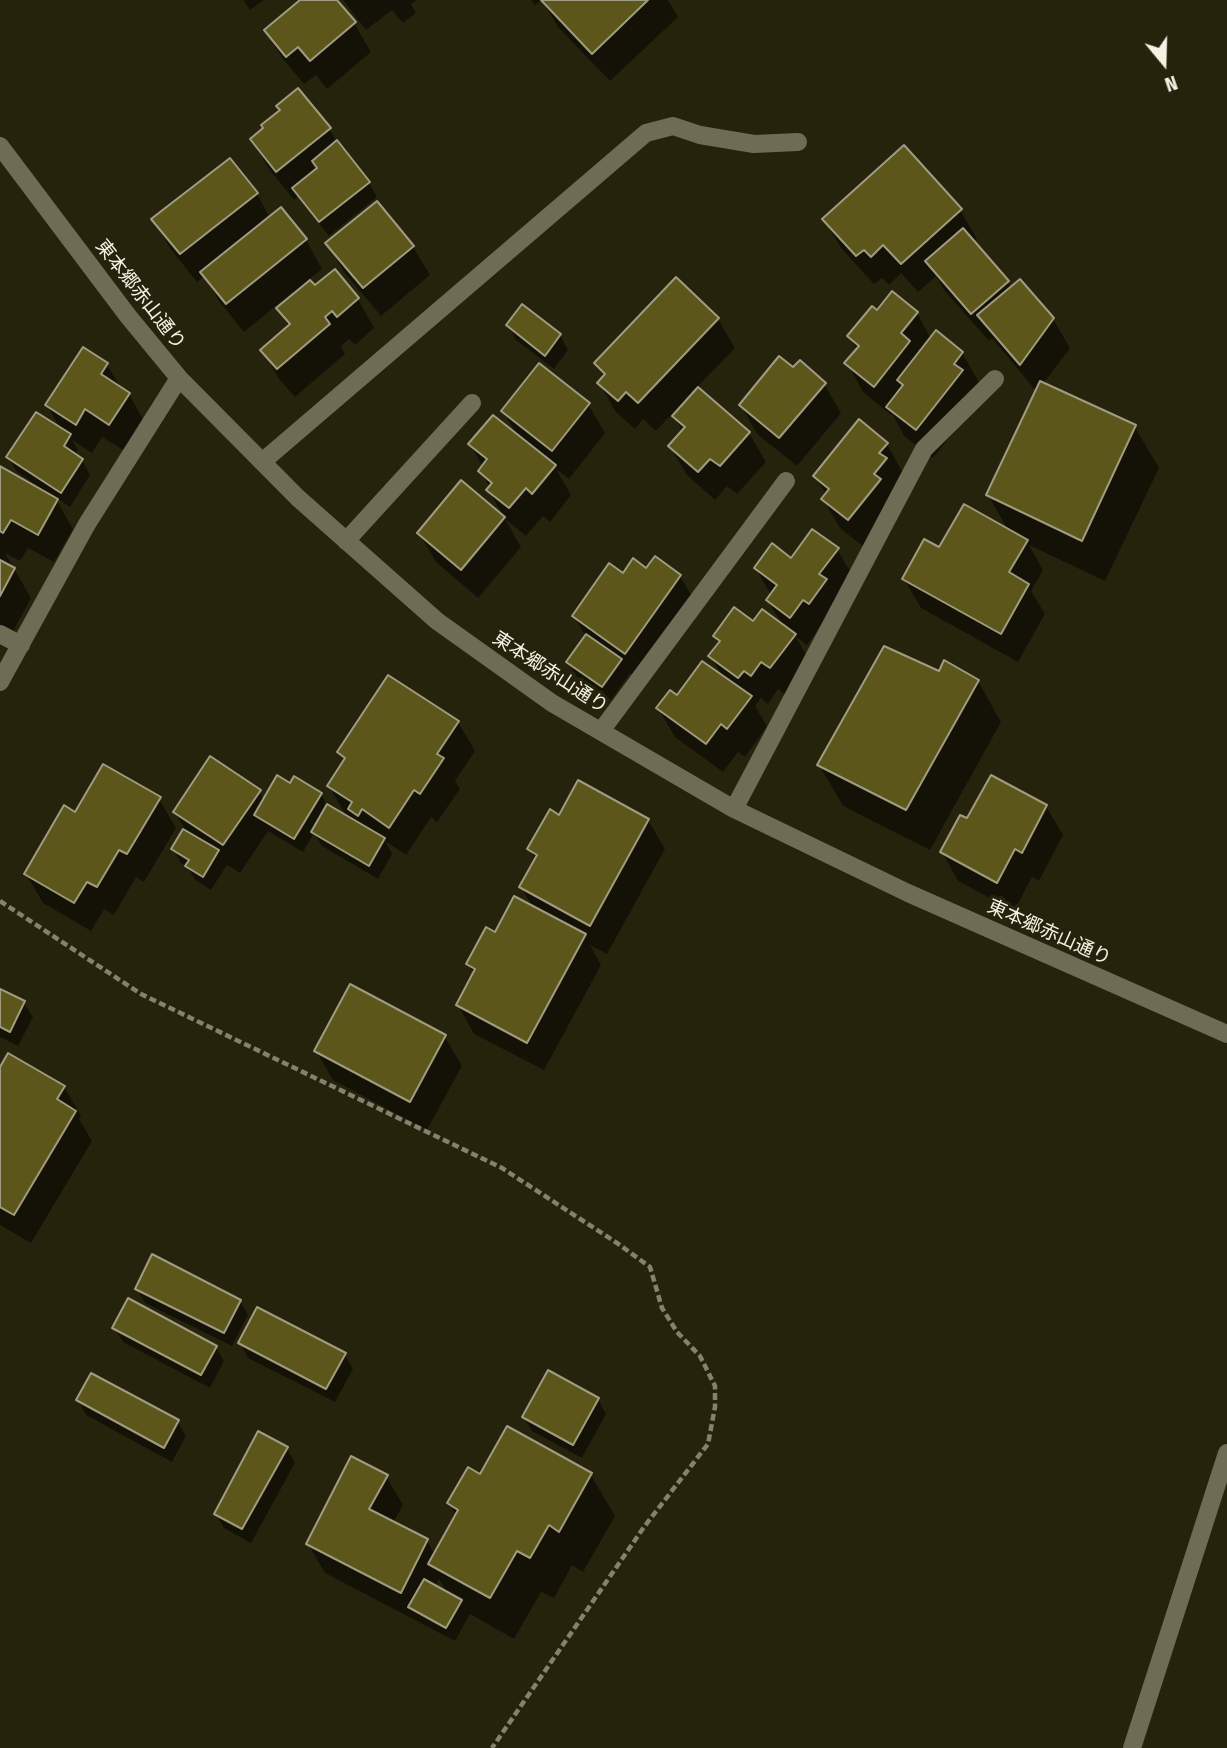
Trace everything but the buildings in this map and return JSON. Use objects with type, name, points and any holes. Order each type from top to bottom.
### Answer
[{"type":"street","points":[[262,462],[646,133],[673,126],[700,135],[754,144],[798,142]]},
{"type":"street","name":"東本郷赤山通り","points":[[0,146],[128,316],[179,378],[298,498],[437,621],[552,704],[734,809],[908,894],[1227,1034]]},
{"type":"street","points":[[0,682],[87,524],[179,378]]},
{"type":"street","points":[[734,809],[924,449],[995,379]]},
{"type":"street","points":[[346,541],[472,403]]},
{"type":"street","points":[[601,731],[786,481]]},
{"type":"street","points":[[0,634],[21,645]]},
{"type":"street","points":[[1132,1748],[1227,1453]]},
{"type":"path","points":[[0,901],[141,994],[502,1168],[650,1267],[662,1308],[677,1332],[700,1356],[715,1386],[715,1407],[708,1444],[644,1527],[492,1748]]}]
